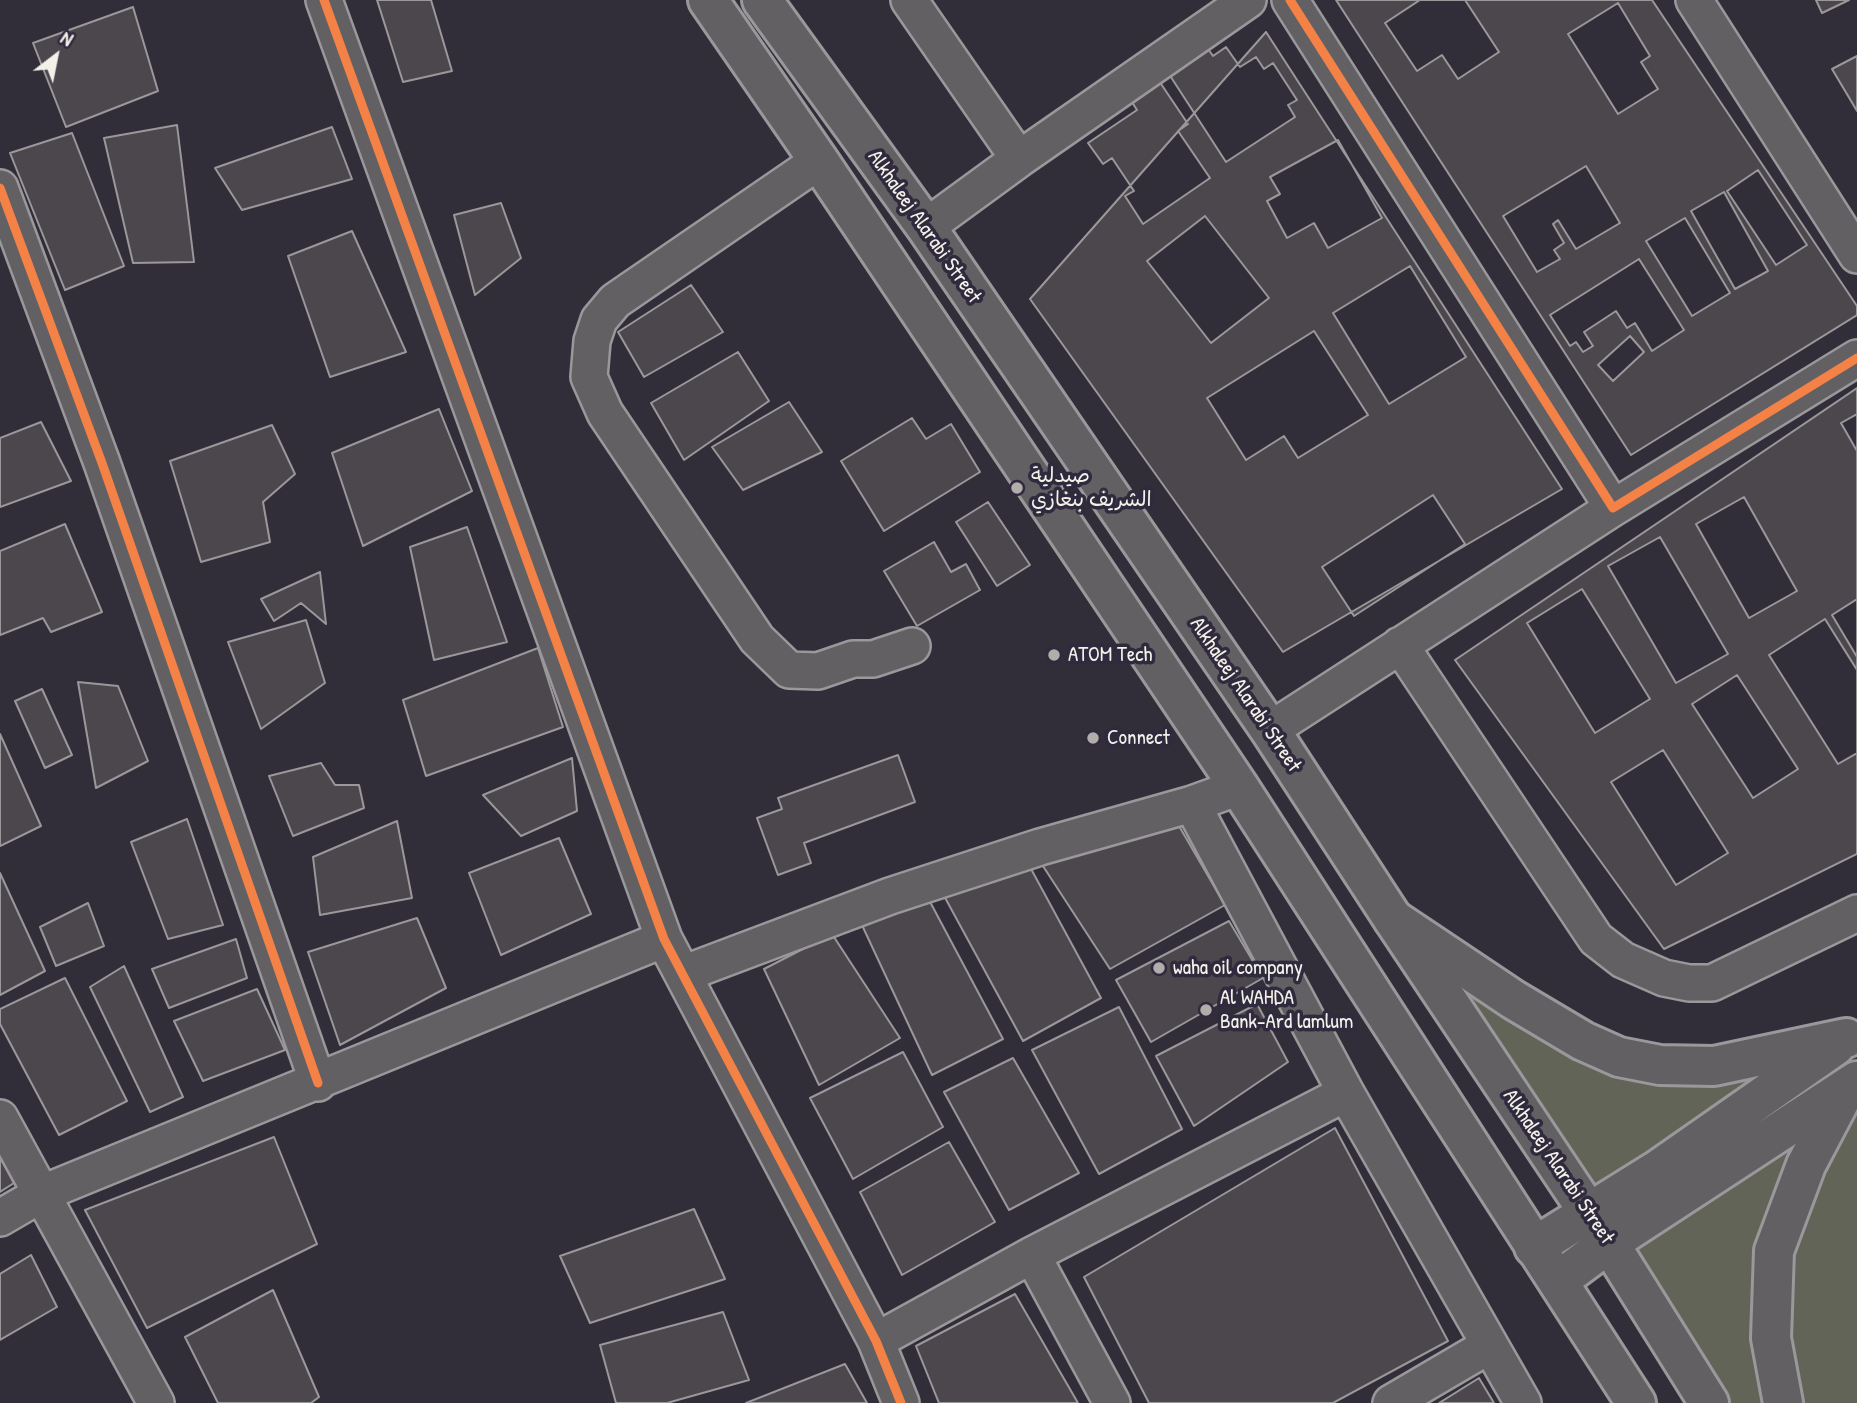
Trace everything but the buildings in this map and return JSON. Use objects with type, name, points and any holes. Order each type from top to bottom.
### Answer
[{"type":"main road","points":[[708,0],[1239,788],[1636,1403]]},
{"type":"main road","name":"Alkhaleej Alarabi Street","points":[[762,0],[926,227],[1270,730],[1599,1228],[1709,1403]]},
{"type":"main road","points":[[1393,919],[1514,1000],[1583,1041],[1619,1057],[1660,1065],[1714,1066],[1852,1035]]},
{"type":"main road","points":[[1558,1281],[1599,1228],[1656,1171],[1852,1035]]},
{"type":"main road","points":[[1534,1247],[1599,1228],[1852,1084]]},
{"type":"main road","points":[[1783,1403],[1771,1338],[1774,1251],[1806,1165],[1852,1084]]},
{"type":"street","points":[[324,0],[664,939],[876,1341],[901,1403]]},
{"type":"street","points":[[909,0],[1019,159]]},
{"type":"street","points":[[926,227],[1248,0]]},
{"type":"street","points":[[1290,0],[1613,508]]},
{"type":"street","points":[[1694,0],[1857,255]]},
{"type":"street","points":[[819,161],[615,301],[599,320],[592,341],[589,377],[605,413],[757,639],[789,670],[818,671],[853,659],[873,659],[912,646]]},
{"type":"street","points":[[0,188],[102,463],[317,1083]]},
{"type":"street","points":[[1270,730],[1613,508],[1857,358]]},
{"type":"street","points":[[1400,645],[1596,939],[1623,960],[1664,978],[1689,983],[1712,983],[1857,913]]},
{"type":"street","points":[[683,974],[903,892],[1041,847],[1239,788]]},
{"type":"street","points":[[1192,804],[1346,1093],[1523,1403]]},
{"type":"street","points":[[0,1218],[43,1194],[664,939]]},
{"type":"street","points":[[876,1341],[1032,1255],[1346,1093]]},
{"type":"street","points":[[0,1118],[156,1403]]},
{"type":"street","points":[[1032,1255],[1112,1403]]},
{"type":"street","points":[[1391,1403],[1490,1345]]},
{"type":"shaded area","points":[[1405,932],[1616,1060],[1830,1046],[1590,1207]]},
{"type":"shaded area","points":[[1841,1093],[1771,1248],[1783,1403],[1713,1403],[1614,1244]]},
{"type":"shaded area","points":[[1857,1093],[1857,1403],[1790,1403],[1782,1255]]},
{"type":"cycle path","points":[[324,0],[664,939],[876,1341],[901,1403]]},
{"type":"cycle path","points":[[1290,0],[1613,508],[1857,358]]},
{"type":"cycle path","points":[[0,188],[102,463],[318,1083]]},
{"type":"place","name":"صيدلية الشريف بنغازي","points":[[1017,488]]},
{"type":"place","name":"ATOM Tech","points":[[1054,655]]},
{"type":"place","name":"Connect","points":[[1093,738]]},
{"type":"place","name":"waha oil company","points":[[1159,968]]},
{"type":"place","name":"Al WAHDA Bank-Ard lamlum","points":[[1206,1010]]}]
